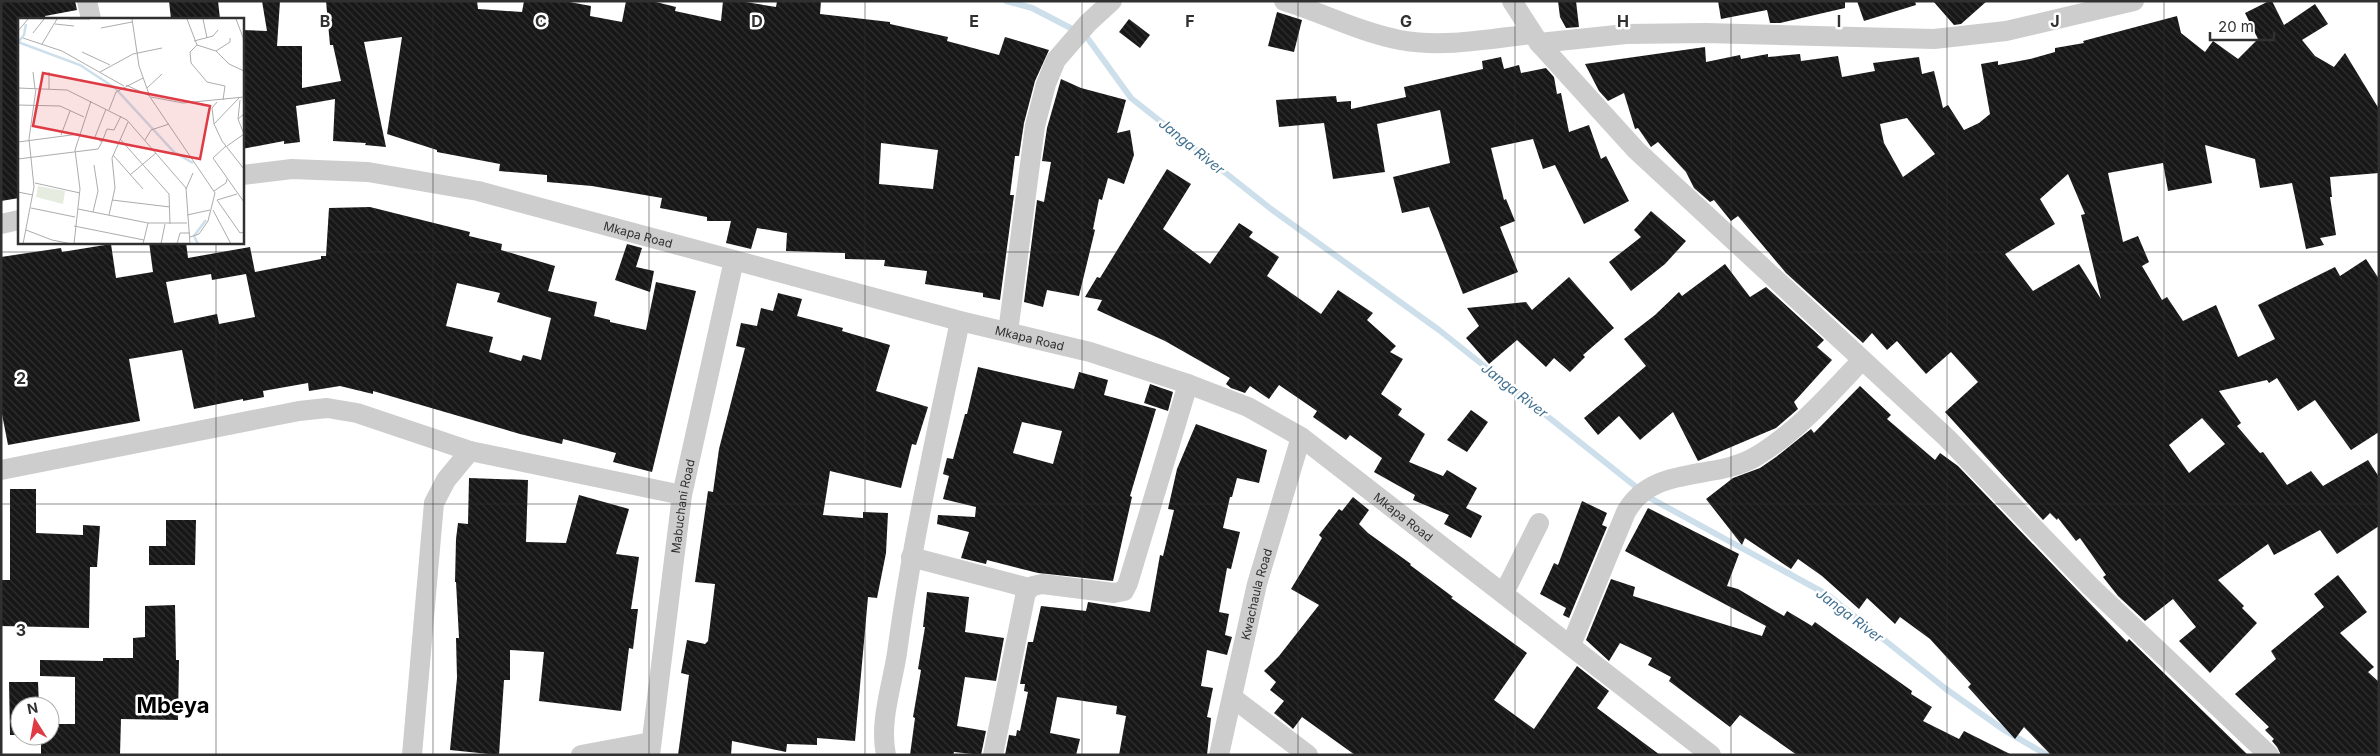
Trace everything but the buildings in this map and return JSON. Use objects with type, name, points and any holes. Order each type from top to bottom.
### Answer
[{"type":"street","points":[[87,1],[91,18]]},
{"type":"street","points":[[1008,332],[1035,126],[1046,84],[1056,60],[1088,23],[1112,1]]},
{"type":"street","points":[[1284,1],[1349,26],[1400,40],[1451,42],[1626,34],[1706,33],[1934,39],[2006,31],[2134,1]]},
{"type":"street","points":[[1512,1],[1536,39],[1636,150],[1954,444],[2152,647],[2269,755]]},
{"type":"street","name":"Mkapa Road","points":[[244,176],[292,169],[368,172],[478,191],[960,320],[1090,352],[1188,384],[1248,408],[1301,437],[1711,755]]},
{"type":"street","points":[[1,224],[18,220]]},
{"type":"street","name":"Mabuchani Road","points":[[651,748],[682,495],[734,260]]},
{"type":"street","points":[[886,755],[884,745],[886,721],[911,557],[960,320]]},
{"type":"street","points":[[1571,645],[1626,512],[1637,497],[1654,485],[1677,476],[1752,458],[1769,448],[1802,420],[1862,360]]},
{"type":"street","points":[[911,557],[1029,588],[1042,584],[1114,594],[1124,590],[1128,583],[1188,384]]},
{"type":"street","points":[[1,470],[299,411],[326,408],[357,413],[470,451],[682,495]]},
{"type":"street","name":"Kwachaula Road","points":[[1219,755],[1258,584],[1301,437]]},
{"type":"street","points":[[412,755],[434,503],[446,480],[470,451]]},
{"type":"street","points":[[1504,593],[1539,523]]},
{"type":"street","points":[[994,755],[1026,592],[1029,588]]},
{"type":"street","points":[[1233,698],[1308,755]]},
{"type":"street","points":[[581,755],[651,748]]},
{"type":"waterway","name":"Janga River","points":[[1006,1],[1032,8],[1086,36],[1131,98],[1271,209],[1439,330],[1650,498],[1828,595],[1946,689],[2004,730],[2047,755]]},
{"type":"district","name":"Mbeya","points":[[173,705]]}]
